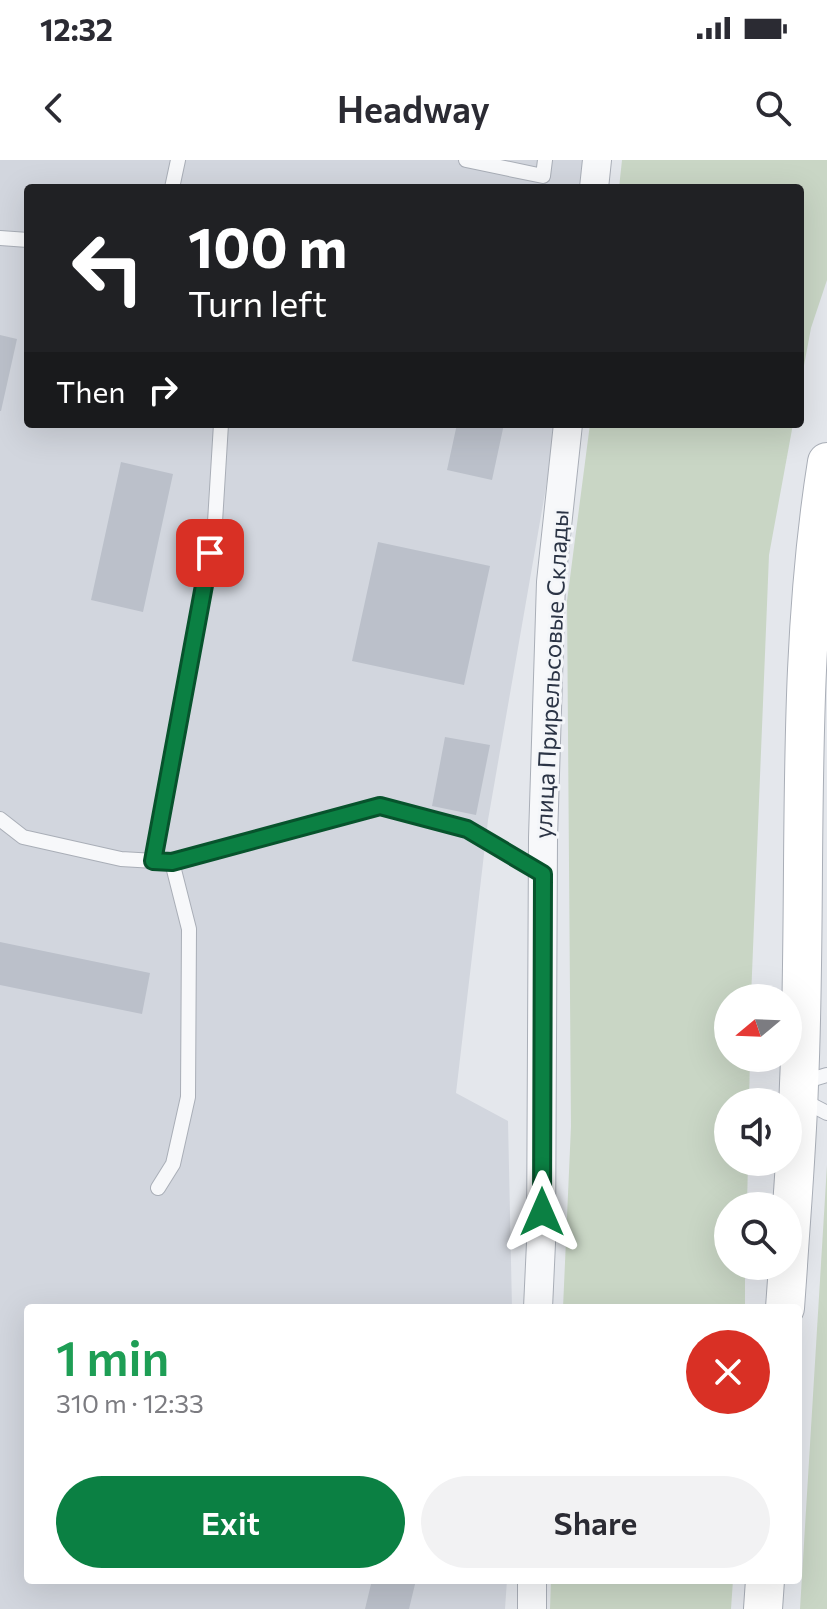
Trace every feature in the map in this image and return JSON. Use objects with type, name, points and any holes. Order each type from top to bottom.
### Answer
[{"type":"main road","points":[[799,1192],[813,1092],[807,902],[805,666],[811,575],[827,462]]},
{"type":"main road","points":[[785,1304],[787,1280]]},
{"type":"main road","points":[[763,1609],[765,1584]]},
{"type":"street","points":[[594,184],[597,160]]},
{"type":"street","name":"улица Прирельсовые Склады","points":[[538,1304],[543,874],[551,582],[568,428]]},
{"type":"street","points":[[532,1584],[532,1609]]},
{"type":"lane","points":[[173,184],[178,160]]},
{"type":"lane","points":[[466,160],[543,176],[545,160]]},
{"type":"lane","points":[[0,238],[24,240]]},
{"type":"lane","points":[[153,861],[215,522],[221,428]]},
{"type":"lane","points":[[0,819],[23,837],[121,859],[172,862],[380,806],[467,829],[543,874]]},
{"type":"lane","points":[[158,1188],[173,1164],[188,1097],[189,929],[172,862]]},
{"type":"shaded area","points":[[0,160],[588,160],[585,184],[24,184],[24,428],[556,428],[488,820],[456,1093],[508,1121],[512,1304],[24,1304],[24,1584],[507,1584],[505,1609],[0,1609]]},
{"type":"green space","points":[[622,160],[827,160],[827,280],[811,328],[804,366],[804,184],[619,184]]},
{"type":"green space","points":[[589,428],[792,428],[769,555],[752,984],[714,984],[714,1072],[750,1072],[749,1088],[714,1088],[714,1176],[748,1176],[747,1192],[714,1192],[714,1280],[745,1280],[745,1304],[563,1304],[571,1126],[567,601]]},
{"type":"green space","points":[[827,1165],[827,1609],[800,1609]]},
{"type":"green space","points":[[551,1584],[733,1584],[731,1609],[550,1609]]},
{"type":"building","points":[[0,335],[17,339],[1,411],[0,411]]},
{"type":"building","points":[[456,428],[503,428],[492,480],[447,470]]},
{"type":"building","points":[[121,462],[173,474],[143,612],[91,600]]},
{"type":"building","points":[[378,542],[490,566],[464,685],[352,661]]},
{"type":"building","points":[[445,737],[490,745],[476,815],[432,806]]},
{"type":"building","points":[[0,942],[150,973],[142,1014],[0,985]]},
{"type":"building","points":[[371,1584],[415,1584],[409,1609],[365,1609]]},
{"type":"route","points":[[210,553],[153,861],[172,862],[380,806],[467,829],[543,874],[542,1212]]}]
